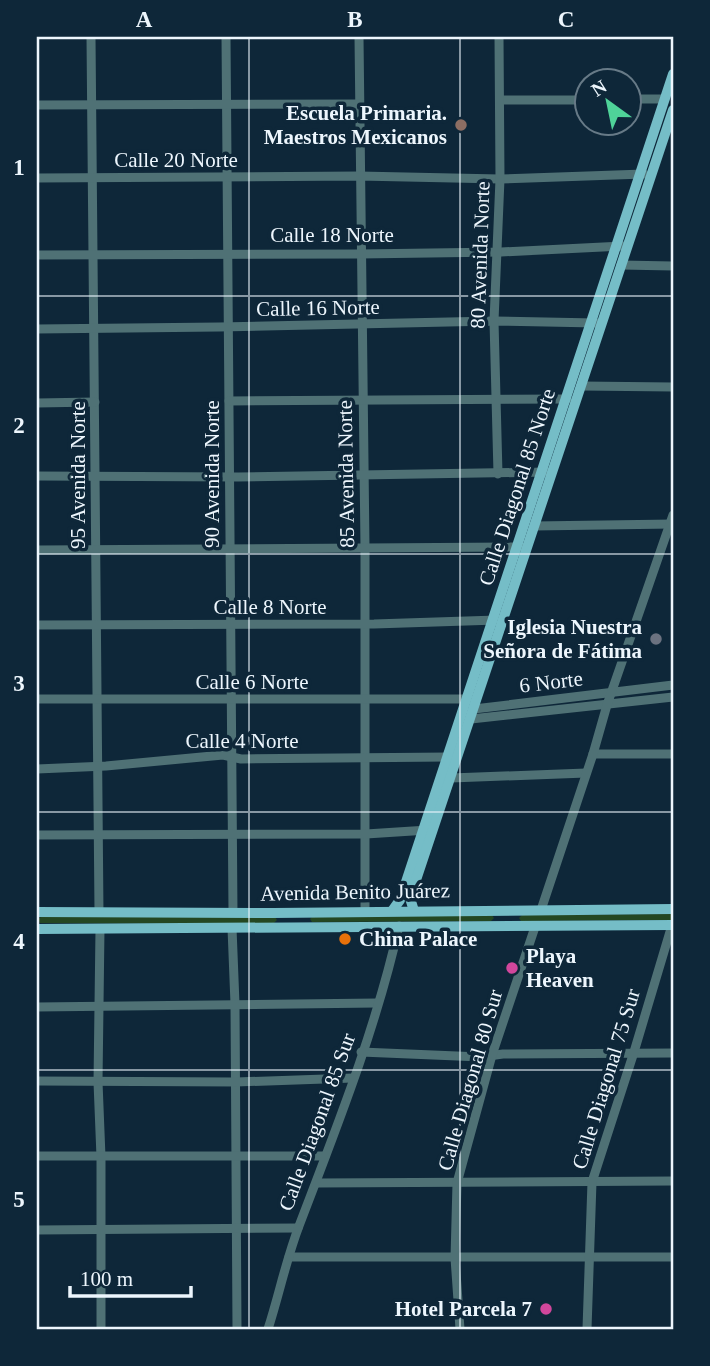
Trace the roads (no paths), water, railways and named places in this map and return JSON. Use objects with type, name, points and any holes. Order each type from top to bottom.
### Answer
[{"type":"main road","name":"Calle Diagonal 85 Norte","points":[[522,547],[534,526],[567,399],[596,323],[646,174],[673,74]]},
{"type":"main road","name":"Calle Diagonal 85 Norte","points":[[646,174],[668,142],[673,110]]},
{"type":"main road","name":"Calle Diagonal 85 Norte","points":[[414,911],[410,898],[447,757],[498,620],[547,472],[581,386],[596,323],[621,265],[622,246]]},
{"type":"main road","name":"Calle Diagonal 85 Norte","points":[[392,911],[400,901],[451,778],[473,714],[498,620]]},
{"type":"main road","name":"Avenida Benito Juárez","points":[[38,913],[673,909]]},
{"type":"main road","points":[[491,926],[497,919],[494,910]]},
{"type":"main road","points":[[521,927],[516,917],[525,910]]},
{"type":"main road","points":[[310,927],[307,918],[313,912]]},
{"type":"main road","points":[[272,928],[280,922],[273,913]]},
{"type":"main road","name":"Avenida Benito Juárez","points":[[37,928],[673,925]]},
{"type":"street","name":"95 Avenida Norte","points":[[92,37],[99,912]]},
{"type":"street","name":"90 Avenida Norte","points":[[226,37],[233,912]]},
{"type":"street","name":"85 Avenida Norte","points":[[359,37],[365,548],[365,911]]},
{"type":"street","name":"80 Avenida Norte","points":[[498,474],[494,321],[500,179],[499,37]]},
{"type":"street","points":[[644,99],[665,99]]},
{"type":"street","points":[[500,100],[574,100]]},
{"type":"street","points":[[37,105],[359,104]]},
{"type":"street","name":"Calle 20 Norte","points":[[37,178],[359,176],[500,179],[646,174]]},
{"type":"street","name":"Calle 18 Norte","points":[[37,254],[360,254],[496,252],[622,246]]},
{"type":"street","points":[[621,265],[673,266]]},
{"type":"street","name":"Calle 16 Norte","points":[[37,328],[494,321],[596,323]]},
{"type":"street","points":[[581,386],[673,387]]},
{"type":"street","points":[[229,401],[567,399]]},
{"type":"street","points":[[37,403],[95,402]]},
{"type":"street","points":[[37,476],[547,472]]},
{"type":"street","points":[[534,526],[672,521],[607,705],[541,910]]},
{"type":"street","points":[[37,550],[522,547]]},
{"type":"street","name":"Calle 8 Norte","points":[[37,625],[365,624],[498,620]]},
{"type":"street","name":"6 Norte","points":[[473,714],[673,685]]},
{"type":"street","points":[[473,714],[607,705],[673,697]]},
{"type":"street","name":"Calle 6 Norte","points":[[37,699],[467,699]]},
{"type":"street","points":[[593,754],[673,754]]},
{"type":"street","name":"Calle 4 Norte","points":[[37,769],[223,755],[241,759],[447,757]]},
{"type":"street","points":[[451,778],[586,773]]},
{"type":"street","points":[[37,835],[366,834],[428,830]]},
{"type":"street","name":"Calle Diagonal 75 Sur","points":[[587,1329],[592,1182],[673,925]]},
{"type":"street","name":"Calle Diagonal 85 Sur","points":[[268,1329],[298,1228],[317,1183],[362,1052],[399,926]]},
{"type":"street","name":"Calle Diagonal 80 Sur","points":[[460,1329],[455,1258],[457,1183],[492,1055],[535,927]]},
{"type":"street","points":[[232,928],[237,1329]]},
{"type":"street","points":[[100,929],[98,1082],[101,1329]]},
{"type":"street","points":[[37,1007],[377,1003]]},
{"type":"street","points":[[362,1052],[481,1057],[634,1052],[673,1054]]},
{"type":"street","points":[[37,1081],[236,1082],[353,1078]]},
{"type":"street","points":[[37,1156],[326,1156]]},
{"type":"street","points":[[317,1183],[673,1181]]},
{"type":"street","points":[[37,1230],[298,1228]]},
{"type":"street","points":[[289,1257],[673,1257]]},
{"type":"place","name":"Escuela Primaria. Maestros Mexicanos","points":[[461,125]]},
{"type":"place","name":"Iglesia Nuestra Señora de Fátima","points":[[656,639]]},
{"type":"place","name":"China Palace","points":[[345,939]]},
{"type":"place","name":"Playa Heaven","points":[[512,968]]},
{"type":"place","name":"Hotel Parcela 7","points":[[546,1309]]}]
